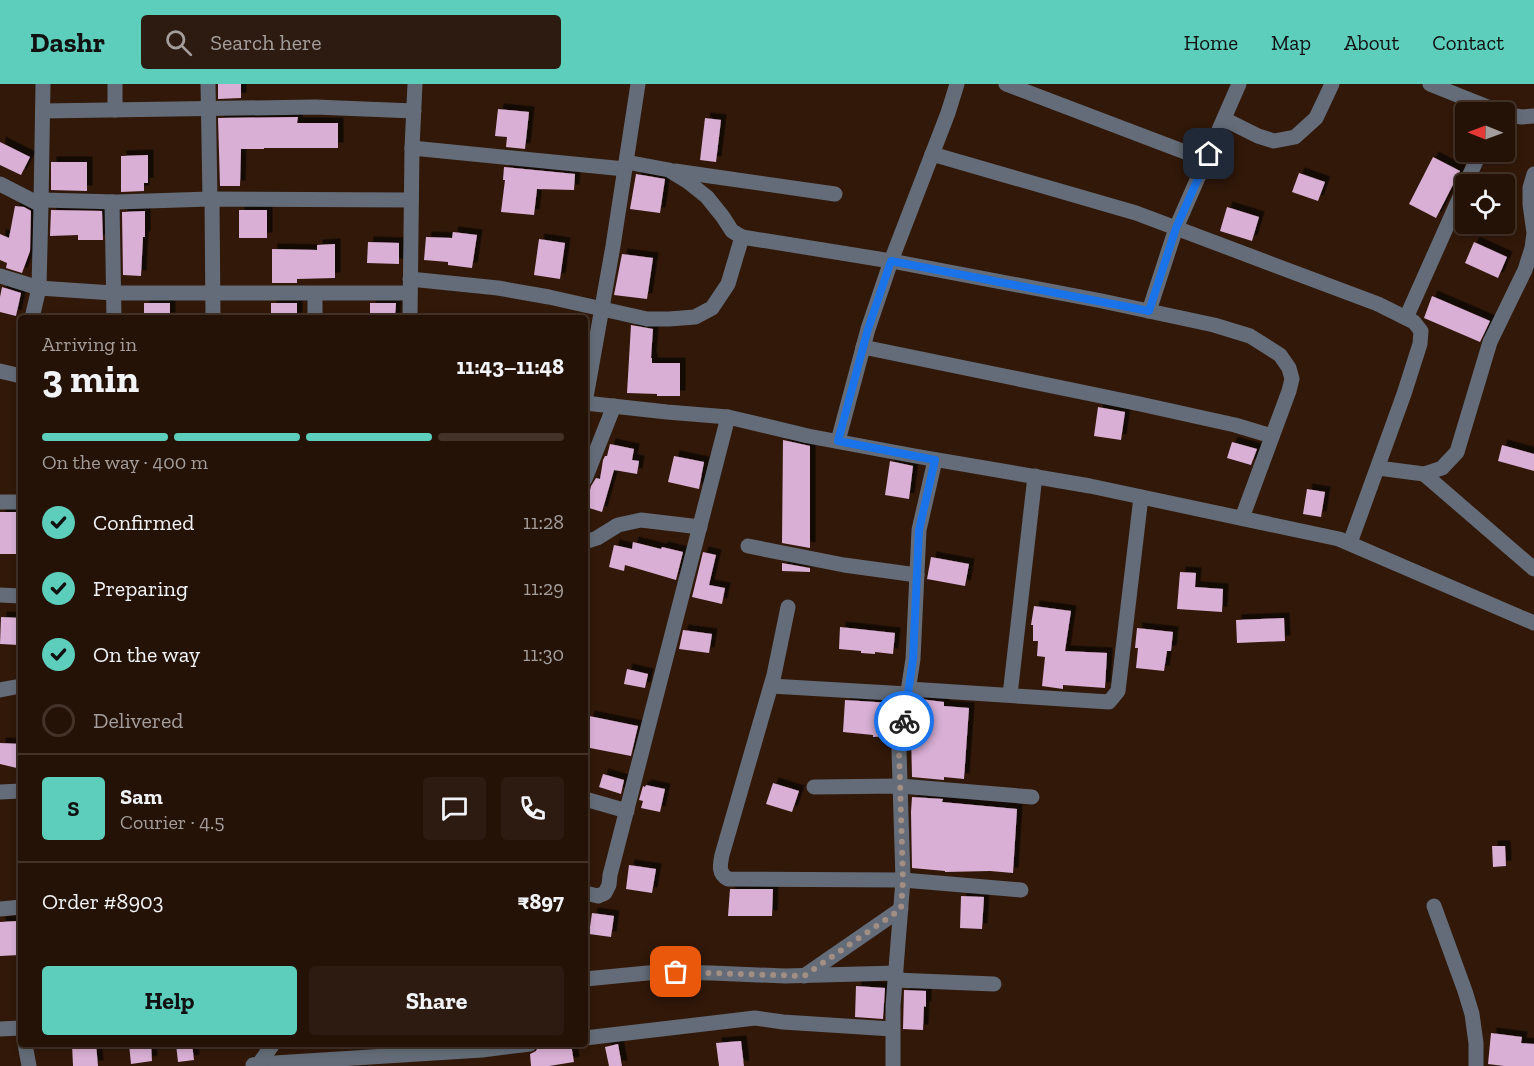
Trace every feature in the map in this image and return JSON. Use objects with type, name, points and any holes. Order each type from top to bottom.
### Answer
[{"type":"street","points":[[33,315],[39,288],[43,84]]},
{"type":"street","points":[[115,84],[115,110]]},
{"type":"street","points":[[208,84],[213,315]]},
{"type":"street","points":[[410,315],[415,84]]},
{"type":"street","points":[[588,386],[638,84]]},
{"type":"street","points":[[838,441],[863,347],[891,261],[957,84]]},
{"type":"street","points":[[1006,84],[1206,160]]},
{"type":"street","points":[[1149,311],[1176,228],[1239,84]]},
{"type":"street","points":[[1224,119],[1258,136],[1274,141],[1295,137],[1316,118],[1332,84]]},
{"type":"street","points":[[1430,84],[1451,88],[1478,102]]},
{"type":"street","points":[[43,111],[315,107],[414,111]]},
{"type":"street","points":[[1515,116],[1534,116]]},
{"type":"street","points":[[412,148],[626,165],[835,194]]},
{"type":"street","points":[[932,154],[1136,213],[1378,304],[1414,322],[1421,331],[1420,344],[1350,543]]},
{"type":"street","points":[[1406,318],[1476,162]]},
{"type":"street","points":[[669,170],[707,197],[732,231],[742,237],[891,261],[1149,311],[1214,325],[1250,336],[1280,355],[1289,368],[1292,379],[1242,518]]},
{"type":"street","points":[[1377,468],[1424,474],[1442,468],[1457,452],[1490,342],[1525,270],[1532,248],[1534,233],[1530,188],[1534,174]]},
{"type":"street","points":[[0,184],[41,203],[211,199],[411,200]]},
{"type":"street","points":[[112,202],[114,315]]},
{"type":"street","points":[[0,276],[39,288],[112,293],[315,294],[410,286],[498,288],[647,319],[669,319],[695,317],[712,308],[728,284],[742,237]]},
{"type":"street","points":[[315,294],[315,315]]},
{"type":"street","points":[[863,347],[1140,404],[1235,425],[1272,436]]},
{"type":"street","points":[[0,371],[18,371]]},
{"type":"street","points":[[588,403],[728,417],[935,460],[1090,486],[1339,539],[1534,623]]},
{"type":"street","points":[[588,471],[614,406]]},
{"type":"street","points":[[588,894],[598,896],[605,893],[609,885],[728,417]]},
{"type":"street","points":[[893,1066],[892,1029],[903,880],[899,750],[913,659],[919,530],[935,460]]},
{"type":"street","points":[[1424,474],[1534,569]]},
{"type":"street","points":[[1010,695],[1035,476]]},
{"type":"street","points":[[771,686],[1010,695],[1109,702],[1118,691],[1141,497]]},
{"type":"street","points":[[0,502],[18,502]]},
{"type":"street","points":[[588,541],[618,525],[641,520],[700,527]]},
{"type":"street","points":[[748,546],[844,565],[917,575]]},
{"type":"street","points":[[0,596],[18,596]]},
{"type":"street","points":[[788,607],[771,686],[722,855],[720,869],[723,877],[728,879],[903,880],[1021,890]]},
{"type":"street","points":[[0,690],[18,687]]},
{"type":"street","points":[[814,787],[900,786],[1032,797]]},
{"type":"street","points":[[0,792],[18,790]]},
{"type":"street","points":[[588,800],[627,810]]},
{"type":"street","points":[[1434,906],[1472,1014],[1476,1066]]},
{"type":"street","points":[[0,909],[18,908]]},
{"type":"street","points":[[804,976],[901,909]]},
{"type":"street","points":[[588,979],[658,972],[895,977],[994,984]]},
{"type":"street","points":[[588,1038],[754,1018],[892,1029]]},
{"type":"street","points":[[0,1029],[18,1028]]},
{"type":"street","points":[[26,1047],[29,1066]]},
{"type":"street","points":[[255,1065],[270,1047]]},
{"type":"street","points":[[255,1065],[506,1047]]},
{"type":"building","points":[[218,84],[241,84],[241,98],[218,99]]},
{"type":"building","points":[[498,109],[529,112],[525,149],[506,147],[507,137],[495,136]]},
{"type":"building","points":[[298,117],[297,123],[338,123],[338,148],[241,149],[240,186],[220,186],[218,118]]},
{"type":"building","points":[[705,118],[721,120],[716,162],[700,160]]},
{"type":"building","points":[[0,142],[30,157],[21,175],[0,165]]},
{"type":"building","points":[[148,155],[148,183],[144,183],[144,191],[121,192],[121,156]]},
{"type":"building","points":[[1433,157],[1460,171],[1455,174],[1455,181],[1436,218],[1409,204]]},
{"type":"building","points":[[51,162],[87,162],[87,191],[51,190]]},
{"type":"building","points":[[504,167],[575,174],[574,190],[537,189],[534,215],[501,212],[505,180],[503,180]]},
{"type":"building","points":[[1299,173],[1325,182],[1318,201],[1292,192]]},
{"type":"building","points":[[636,174],[665,179],[660,213],[630,209]]},
{"type":"building","points":[[15,206],[31,211],[30,251],[22,273],[6,268],[7,263],[0,260],[0,234],[9,238]]},
{"type":"building","points":[[1227,207],[1259,217],[1252,241],[1220,231]]},
{"type":"building","points":[[51,210],[102,211],[103,240],[78,240],[78,235],[50,236]]},
{"type":"building","points":[[239,210],[267,210],[267,238],[239,238]]},
{"type":"building","points":[[145,211],[141,276],[123,275],[122,212]]},
{"type":"building","points":[[453,232],[477,235],[472,268],[448,265],[448,262],[424,260],[426,237],[452,238]]},
{"type":"building","points":[[539,239],[565,243],[560,279],[534,275]]},
{"type":"building","points":[[368,242],[399,243],[399,264],[367,263]]},
{"type":"building","points":[[1474,242],[1507,257],[1498,278],[1465,263]]},
{"type":"building","points":[[335,244],[335,278],[297,279],[297,283],[272,283],[272,249],[317,250],[317,245]]},
{"type":"building","points":[[622,254],[653,258],[647,299],[614,295]]},
{"type":"building","points":[[2,287],[21,293],[16,316],[0,312]]},
{"type":"building","points":[[1432,296],[1490,321],[1480,342],[1424,318]]},
{"type":"building","points":[[144,303],[170,303],[170,315],[144,315]]},
{"type":"building","points":[[271,303],[297,303],[297,315],[271,315]]},
{"type":"building","points":[[370,303],[396,303],[395,315],[370,315]]},
{"type":"building","points":[[631,325],[653,329],[652,363],[680,363],[680,396],[627,393]]},
{"type":"building","points":[[1098,407],[1125,412],[1121,440],[1094,436]]},
{"type":"building","points":[[783,440],[810,446],[810,548],[782,543]]},
{"type":"building","points":[[1232,442],[1257,449],[1251,465],[1227,458]]},
{"type":"building","points":[[610,444],[634,449],[632,460],[639,461],[637,474],[614,470],[602,512],[588,508],[588,499],[591,486],[596,478],[600,479],[603,460],[607,456]]},
{"type":"building","points":[[1502,445],[1534,454],[1534,471],[1498,461]]},
{"type":"building","points":[[674,456],[704,462],[699,489],[668,482]]},
{"type":"building","points":[[890,461],[913,466],[909,499],[885,495]]},
{"type":"building","points":[[1307,489],[1325,492],[1321,517],[1303,514]]},
{"type":"building","points":[[0,512],[18,512],[18,554],[0,554]]},
{"type":"building","points":[[633,542],[683,552],[676,580],[625,565],[624,571],[609,567],[614,545],[632,549]]},
{"type":"building","points":[[703,552],[716,555],[709,585],[725,588],[722,604],[692,597]]},
{"type":"building","points":[[931,557],[969,564],[965,586],[927,579]]},
{"type":"building","points":[[782,563],[810,568],[810,572],[782,571]]},
{"type":"building","points":[[1180,572],[1196,573],[1195,587],[1223,589],[1222,612],[1177,609]]},
{"type":"building","points":[[1034,606],[1071,611],[1065,651],[1107,653],[1105,688],[1063,685],[1063,689],[1042,686],[1045,657],[1037,656],[1038,641],[1033,641],[1033,625],[1031,625]]},
{"type":"building","points":[[1,617],[18,618],[18,645],[0,644]]},
{"type":"building","points":[[1284,618],[1285,641],[1237,643],[1236,620]]},
{"type":"building","points":[[840,627],[895,633],[893,654],[861,653],[861,651],[839,649]]},
{"type":"building","points":[[1137,628],[1173,632],[1171,651],[1167,651],[1164,671],[1136,668]]},
{"type":"building","points":[[683,630],[712,634],[709,653],[679,649]]},
{"type":"building","points":[[627,669],[648,674],[645,688],[624,684]]},
{"type":"building","points":[[920,699],[944,702],[944,706],[969,708],[964,779],[912,777],[911,735],[912,727],[917,727]]},
{"type":"building","points":[[845,700],[891,703],[891,736],[873,737],[873,735],[843,732]]},
{"type":"building","points":[[589,716],[638,726],[631,756],[588,748]]},
{"type":"building","points":[[0,743],[18,744],[18,768],[0,764]]},
{"type":"building","points":[[603,774],[624,780],[621,794],[599,787]]},
{"type":"building","points":[[773,783],[799,791],[792,812],[766,804]]},
{"type":"building","points":[[643,786],[665,789],[660,812],[641,808],[643,801],[639,800]]},
{"type":"building","points":[[912,797],[1017,809],[1013,873],[945,872],[912,868]]},
{"type":"building","points":[[1492,846],[1505,846],[1506,866],[1493,867]]},
{"type":"building","points":[[629,865],[656,869],[652,893],[626,889]]},
{"type":"building","points":[[730,889],[773,889],[772,916],[728,916]]},
{"type":"building","points":[[961,896],[984,897],[982,929],[960,928]]},
{"type":"building","points":[[592,913],[614,916],[611,937],[589,934]]},
{"type":"building","points":[[18,921],[18,955],[0,956],[0,922]]},
{"type":"building","points":[[856,986],[885,988],[883,1019],[855,1017]]},
{"type":"building","points":[[904,990],[926,991],[923,1030],[903,1029]]},
{"type":"building","points":[[1491,1033],[1522,1037],[1521,1043],[1534,1044],[1534,1066],[1488,1064]]},
{"type":"building","points":[[741,1041],[744,1066],[719,1066],[716,1043]]},
{"type":"building","points":[[618,1044],[622,1066],[609,1066],[605,1047]]},
{"type":"building","points":[[72,1047],[96,1047],[98,1066],[73,1066]]},
{"type":"building","points":[[129,1047],[151,1047],[152,1061],[131,1064]]},
{"type":"building","points":[[176,1047],[192,1047],[194,1060],[178,1062]]},
{"type":"building","points":[[538,1047],[572,1047],[574,1062],[531,1066],[530,1054]]},
{"type":"way so far","points":[[676,972],[804,976],[901,909],[903,880],[899,750],[904,721]]},
{"type":"route","points":[[904,721],[913,659],[919,530],[935,460],[838,441],[868,329],[891,261],[1149,311],[1176,228],[1209,154]]}]
